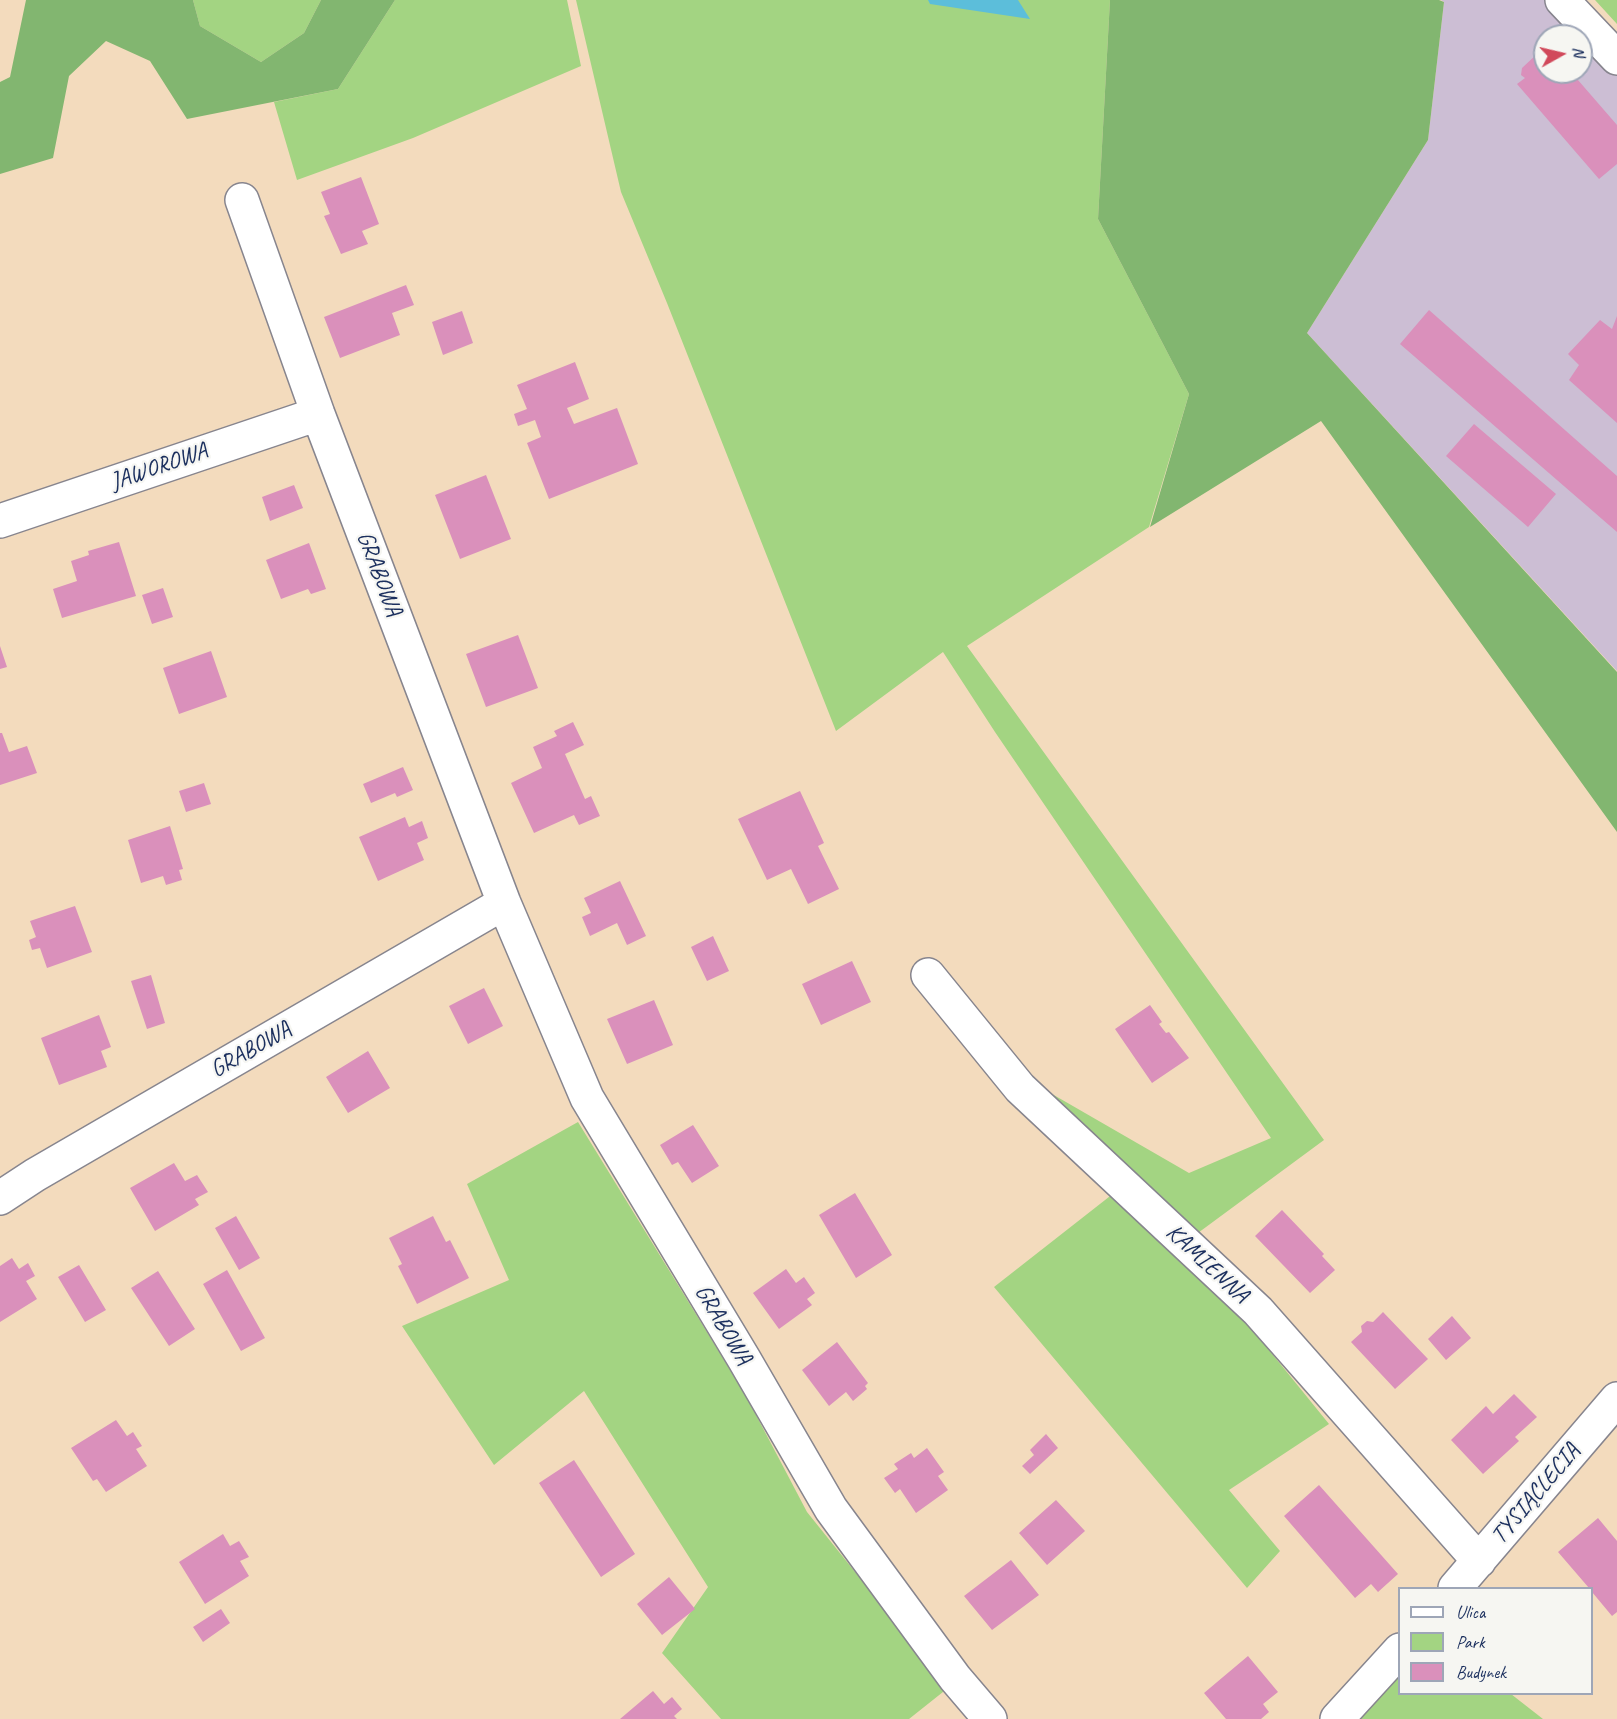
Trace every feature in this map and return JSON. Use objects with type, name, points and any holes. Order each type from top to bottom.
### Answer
[{"type":"street","points":[[1562,0],[1617,58]]},
{"type":"street","name":"GRABOWA","points":[[242,200],[318,414],[504,903],[587,1098],[831,1509],[955,1678],[990,1719]]},
{"type":"street","name":"JAWOROWA","points":[[0,521],[318,414]]},
{"type":"street","name":"GRABOWA","points":[[0,1198],[45,1169],[504,903]]},
{"type":"street","name":"KAMIENNA","points":[[928,975],[1020,1088],[1258,1311],[1479,1561]]},
{"type":"street","name":"TYSIĄCLECIA","points":[[1456,1587],[1617,1399]]},
{"type":"street","points":[[1337,1719],[1398,1652]]},
{"type":"shaded area","points":[[1441,0],[1562,0],[1585,24],[1533,24],[1533,84],[1593,84],[1593,33],[1617,58],[1617,671],[1307,333],[1428,140],[1444,2]]},
{"type":"green space","points":[[26,0],[193,0],[200,26],[261,62],[304,33],[321,0],[395,0],[338,89],[187,119],[150,61],[106,41],[69,76],[53,158],[0,174],[0,82],[10,77]]},
{"type":"green space","points":[[193,0],[321,0],[304,33],[261,62],[200,26]]},
{"type":"green space","points":[[395,0],[567,0],[581,66],[413,138],[297,180],[274,102],[338,89]]},
{"type":"green space","points":[[576,0],[1110,0],[1098,219],[1189,394],[1149,527],[967,646],[1324,1140],[1183,1244],[1329,1424],[1229,1490],[1280,1551],[1247,1588],[994,1287],[1114,1193],[1033,1083],[1189,1173],[1271,1138],[943,652],[836,731],[621,192]]},
{"type":"green space","points":[[1110,0],[1439,0],[1444,2],[1428,140],[1307,333],[1617,672],[1617,832],[1321,421],[1150,527],[1189,394],[1098,219]]},
{"type":"green space","points":[[1595,0],[1617,0],[1617,24]]},
{"type":"green space","points":[[578,1122],[745,1394],[807,1512],[948,1688],[909,1719],[721,1719],[662,1653],[708,1587],[584,1391],[494,1465],[402,1326],[509,1280],[467,1184]]},
{"type":"green space","points":[[1398,1674],[1398,1695],[1512,1695],[1543,1719],[1358,1719]]},
{"type":"water","points":[[928,0],[1018,0],[1030,19],[930,4]]},
{"type":"building","points":[[1533,58],[1533,84],[1581,84],[1617,125],[1617,164],[1599,179],[1517,84],[1525,78],[1521,75],[1522,68]]},
{"type":"building","points":[[361,177],[379,224],[362,231],[368,244],[341,254],[324,216],[330,214],[321,192]]},
{"type":"building","points":[[406,285],[414,305],[392,313],[400,335],[340,358],[324,317]]},
{"type":"building","points":[[1429,310],[1617,476],[1617,532],[1400,344]]},
{"type":"building","points":[[462,311],[473,343],[443,355],[432,322]]},
{"type":"building","points":[[1617,316],[1617,423],[1569,380],[1579,365],[1568,354],[1600,320],[1612,329]]},
{"type":"building","points":[[575,362],[589,399],[567,408],[574,424],[617,408],[638,464],[549,499],[527,443],[541,437],[535,420],[518,426],[514,414],[527,409],[517,385]]},
{"type":"building","points":[[1474,424],[1556,494],[1528,527],[1446,456]]},
{"type":"building","points":[[486,475],[511,539],[460,559],[435,495]]},
{"type":"building","points":[[294,485],[303,508],[270,521],[262,497]]},
{"type":"building","points":[[119,542],[136,596],[62,618],[53,589],[77,581],[71,561],[89,555],[88,551]]},
{"type":"building","points":[[309,543],[326,589],[311,594],[308,589],[281,599],[266,560]]},
{"type":"building","points":[[163,588],[173,617],[152,624],[142,595]]},
{"type":"building","points":[[518,635],[538,688],[486,707],[466,654]]},
{"type":"building","points":[[0,646],[7,667],[0,669]]},
{"type":"building","points":[[211,651],[227,697],[179,714],[163,668]]},
{"type":"building","points":[[573,722],[584,745],[565,754],[585,799],[591,796],[600,816],[579,825],[574,815],[534,833],[511,783],[542,768],[533,747],[557,736],[554,731]]},
{"type":"building","points":[[0,733],[2,733],[9,752],[27,746],[37,773],[0,785]]},
{"type":"building","points":[[403,767],[413,790],[397,797],[395,793],[371,803],[363,784]]},
{"type":"building","points":[[204,783],[211,804],[186,812],[179,791]]},
{"type":"building","points":[[800,791],[824,843],[818,846],[839,889],[808,904],[791,869],[767,880],[738,819]]},
{"type":"building","points":[[405,817],[409,827],[422,821],[428,838],[417,843],[424,860],[378,881],[359,837]]},
{"type":"building","points":[[170,826],[183,869],[179,870],[182,880],[166,885],[163,876],[141,883],[128,840]]},
{"type":"building","points":[[620,881],[646,936],[627,945],[617,923],[590,936],[582,917],[591,913],[584,898]]},
{"type":"building","points":[[75,906],[92,952],[47,968],[40,948],[32,950],[29,940],[36,937],[30,921]]},
{"type":"building","points":[[713,936],[729,971],[707,981],[691,947]]},
{"type":"building","points":[[852,961],[871,1002],[821,1025],[802,984]]},
{"type":"building","points":[[151,975],[165,1023],[147,1029],[131,981]]},
{"type":"building","points":[[484,988],[503,1026],[468,1044],[449,1006]]},
{"type":"building","points":[[654,1000],[673,1045],[627,1064],[607,1019]]},
{"type":"building","points":[[1150,1005],[1162,1022],[1159,1024],[1166,1033],[1169,1032],[1189,1058],[1152,1083],[1115,1029]]},
{"type":"building","points":[[99,1015],[111,1047],[101,1051],[107,1067],[59,1085],[41,1038]]},
{"type":"building","points":[[368,1051],[390,1088],[348,1113],[326,1077]]},
{"type":"building","points":[[693,1125],[719,1166],[692,1183],[678,1162],[672,1165],[660,1145]]},
{"type":"building","points":[[174,1163],[185,1181],[197,1175],[208,1192],[195,1199],[199,1205],[155,1231],[130,1188]]},
{"type":"building","points":[[855,1193],[892,1255],[856,1278],[819,1215]]},
{"type":"building","points":[[1282,1210],[1324,1254],[1322,1256],[1335,1270],[1310,1293],[1255,1236]]},
{"type":"building","points":[[236,1216],[260,1258],[239,1270],[215,1228]]},
{"type":"building","points":[[433,1216],[446,1242],[450,1240],[469,1278],[417,1304],[398,1266],[402,1264],[389,1238]]},
{"type":"building","points":[[12,1258],[19,1269],[28,1263],[35,1276],[26,1281],[37,1299],[0,1322],[0,1266]]},
{"type":"building","points":[[79,1265],[106,1310],[85,1322],[58,1277]]},
{"type":"building","points":[[786,1269],[796,1283],[804,1277],[815,1293],[807,1299],[812,1305],[779,1329],[753,1293]]},
{"type":"building","points":[[227,1270],[265,1338],[241,1351],[203,1284]]},
{"type":"building","points":[[158,1271],[195,1329],[169,1346],[131,1288]]},
{"type":"building","points":[[1383,1312],[1428,1359],[1395,1389],[1351,1342],[1362,1332],[1361,1326],[1367,1321],[1373,1322]]},
{"type":"building","points":[[1452,1316],[1471,1338],[1446,1360],[1428,1339]]},
{"type":"building","points":[[837,1342],[868,1383],[865,1386],[867,1389],[853,1401],[846,1392],[829,1406],[802,1370]]},
{"type":"building","points":[[1514,1394],[1537,1417],[1515,1437],[1519,1441],[1483,1474],[1451,1440],[1486,1406],[1493,1414]]},
{"type":"building","points":[[116,1420],[127,1436],[133,1432],[142,1446],[136,1449],[147,1466],[106,1492],[97,1479],[93,1481],[71,1448]]},
{"type":"building","points":[[1046,1434],[1058,1448],[1030,1474],[1022,1466],[1034,1455],[1030,1450]]},
{"type":"building","points":[[927,1448],[944,1472],[938,1476],[948,1490],[916,1513],[900,1489],[895,1493],[884,1478],[898,1469],[894,1464],[911,1453],[914,1458]]},
{"type":"building","points":[[574,1460],[635,1554],[601,1577],[539,1483]]},
{"type":"building","points":[[1319,1485],[1398,1574],[1378,1592],[1371,1584],[1355,1598],[1284,1516]]},
{"type":"building","points":[[1056,1500],[1085,1531],[1047,1565],[1019,1533]]},
{"type":"building","points":[[1598,1518],[1617,1541],[1617,1612],[1612,1616],[1593,1593],[1593,1587],[1588,1587],[1558,1552]]},
{"type":"building","points":[[223,1534],[230,1546],[239,1541],[249,1557],[240,1561],[249,1576],[205,1604],[179,1562]]},
{"type":"building","points":[[1011,1560],[1039,1595],[992,1630],[964,1596]]},
{"type":"building","points":[[669,1577],[695,1609],[662,1635],[637,1604]]},
{"type":"building","points":[[221,1609],[230,1623],[203,1642],[193,1627]]},
{"type":"building","points":[[1248,1656],[1278,1692],[1263,1704],[1269,1712],[1261,1719],[1226,1719],[1204,1693]]},
{"type":"building","points":[[653,1691],[664,1704],[672,1697],[682,1709],[674,1716],[677,1719],[620,1719]]}]
